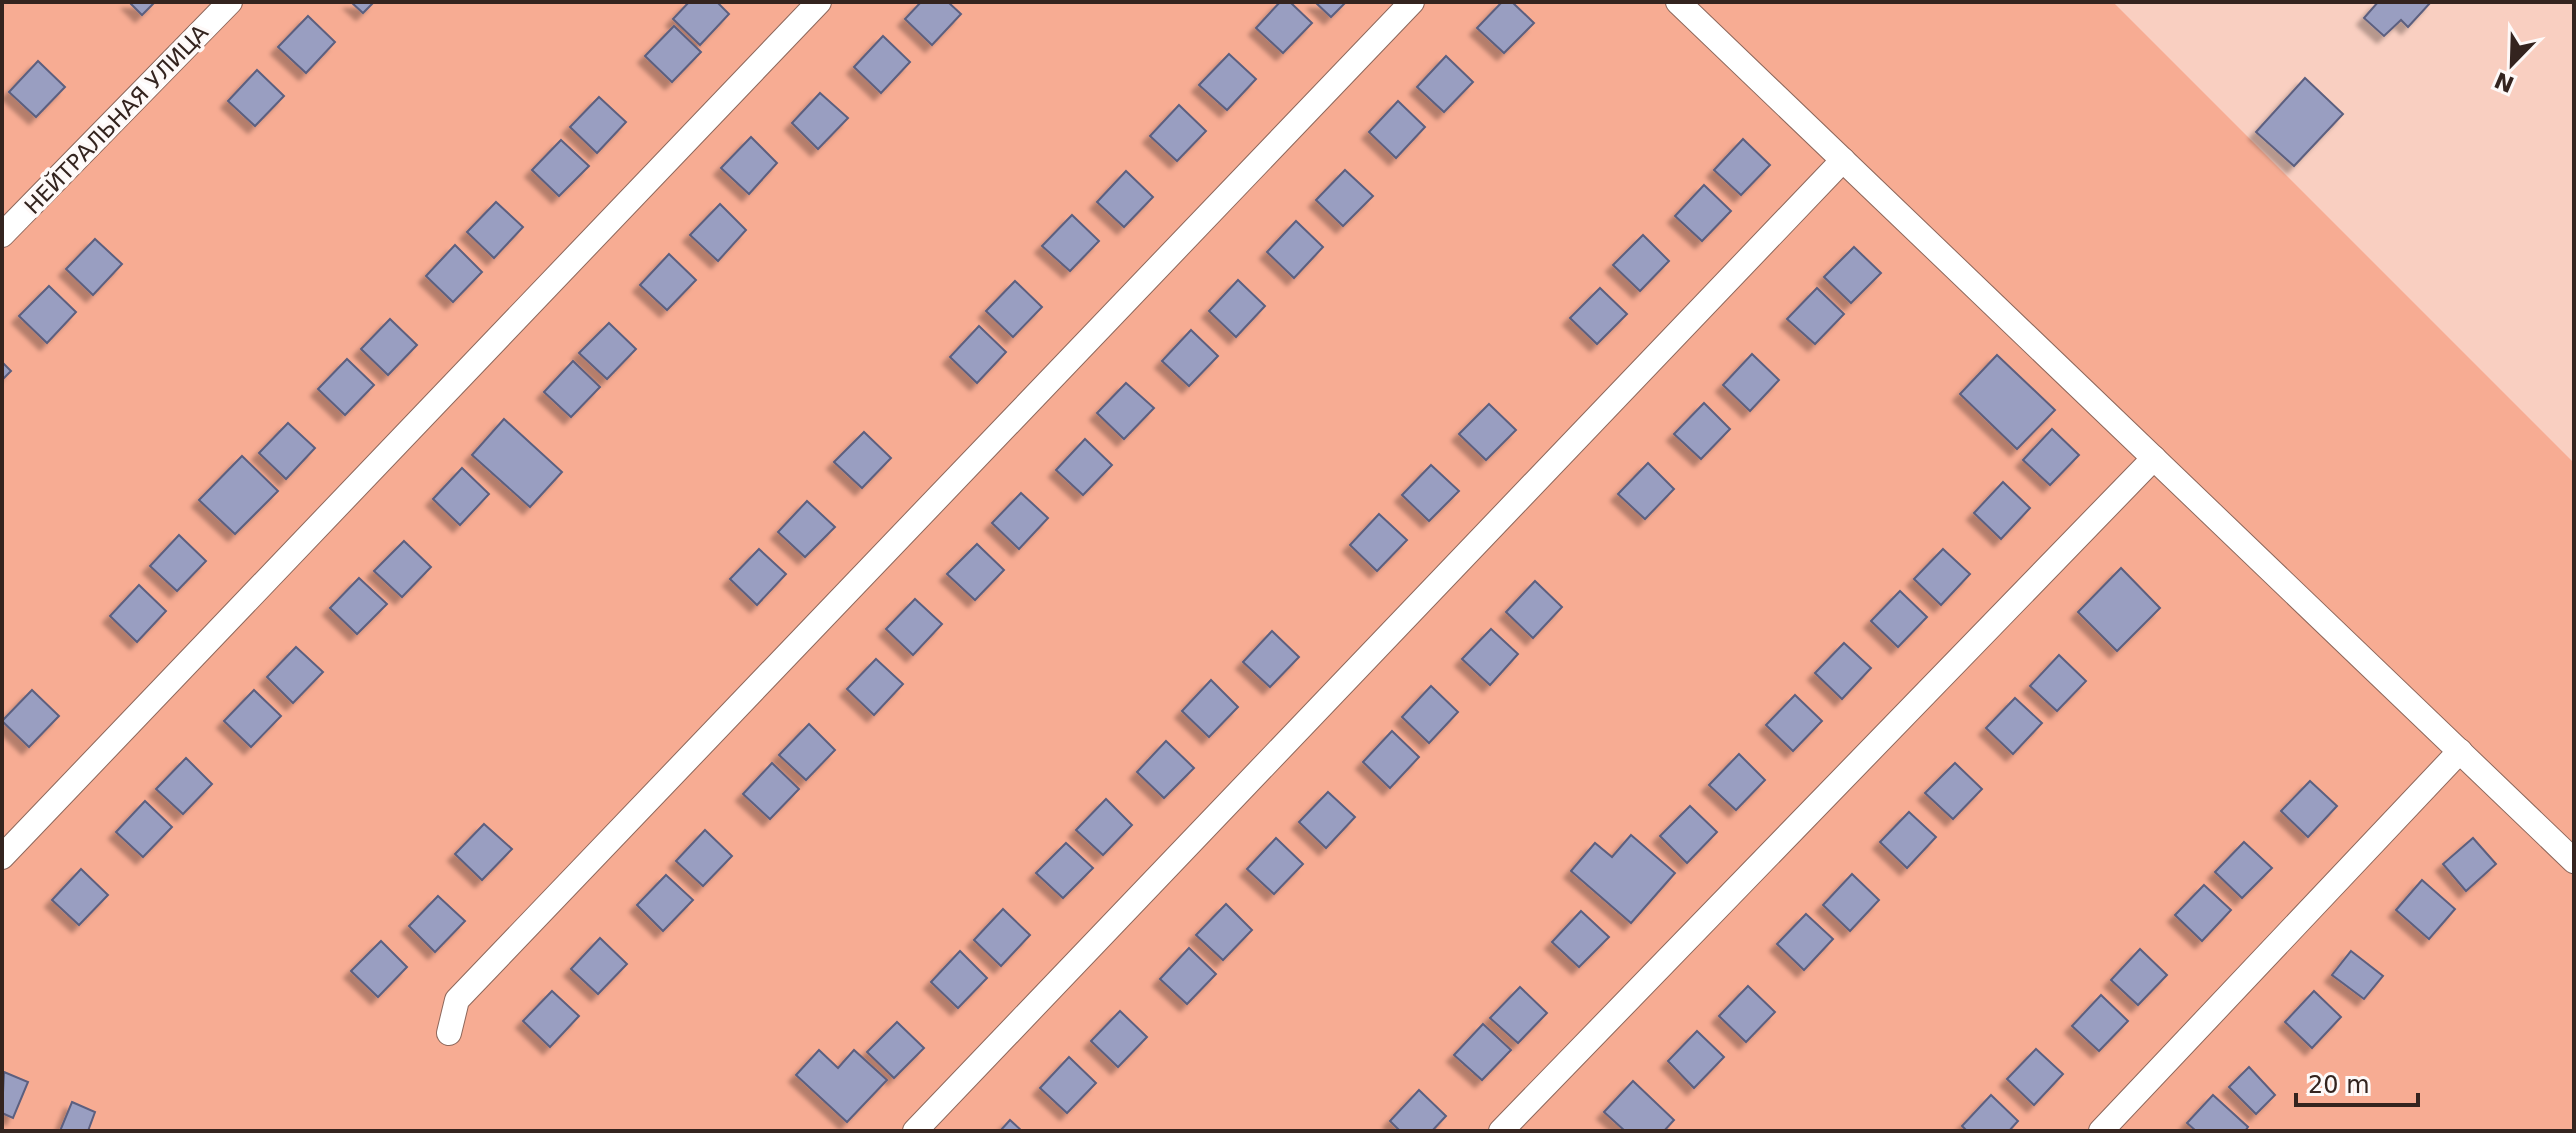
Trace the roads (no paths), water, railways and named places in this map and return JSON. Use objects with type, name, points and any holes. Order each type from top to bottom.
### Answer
[{"type":"lane","name":"НЕЙТРАЛЬНАЯ УЛИЦА","points":[[2,235],[230,2]]},
{"type":"lane","points":[[2,857],[819,2]]},
{"type":"lane","points":[[449,1033],[457,1000],[1412,2]]},
{"type":"lane","points":[[1678,2],[2574,861]]},
{"type":"lane","points":[[915,1131],[1843,160]]},
{"type":"lane","points":[[1501,1131],[2154,458]]},
{"type":"lane","points":[[2101,1131],[2460,751]]}]
